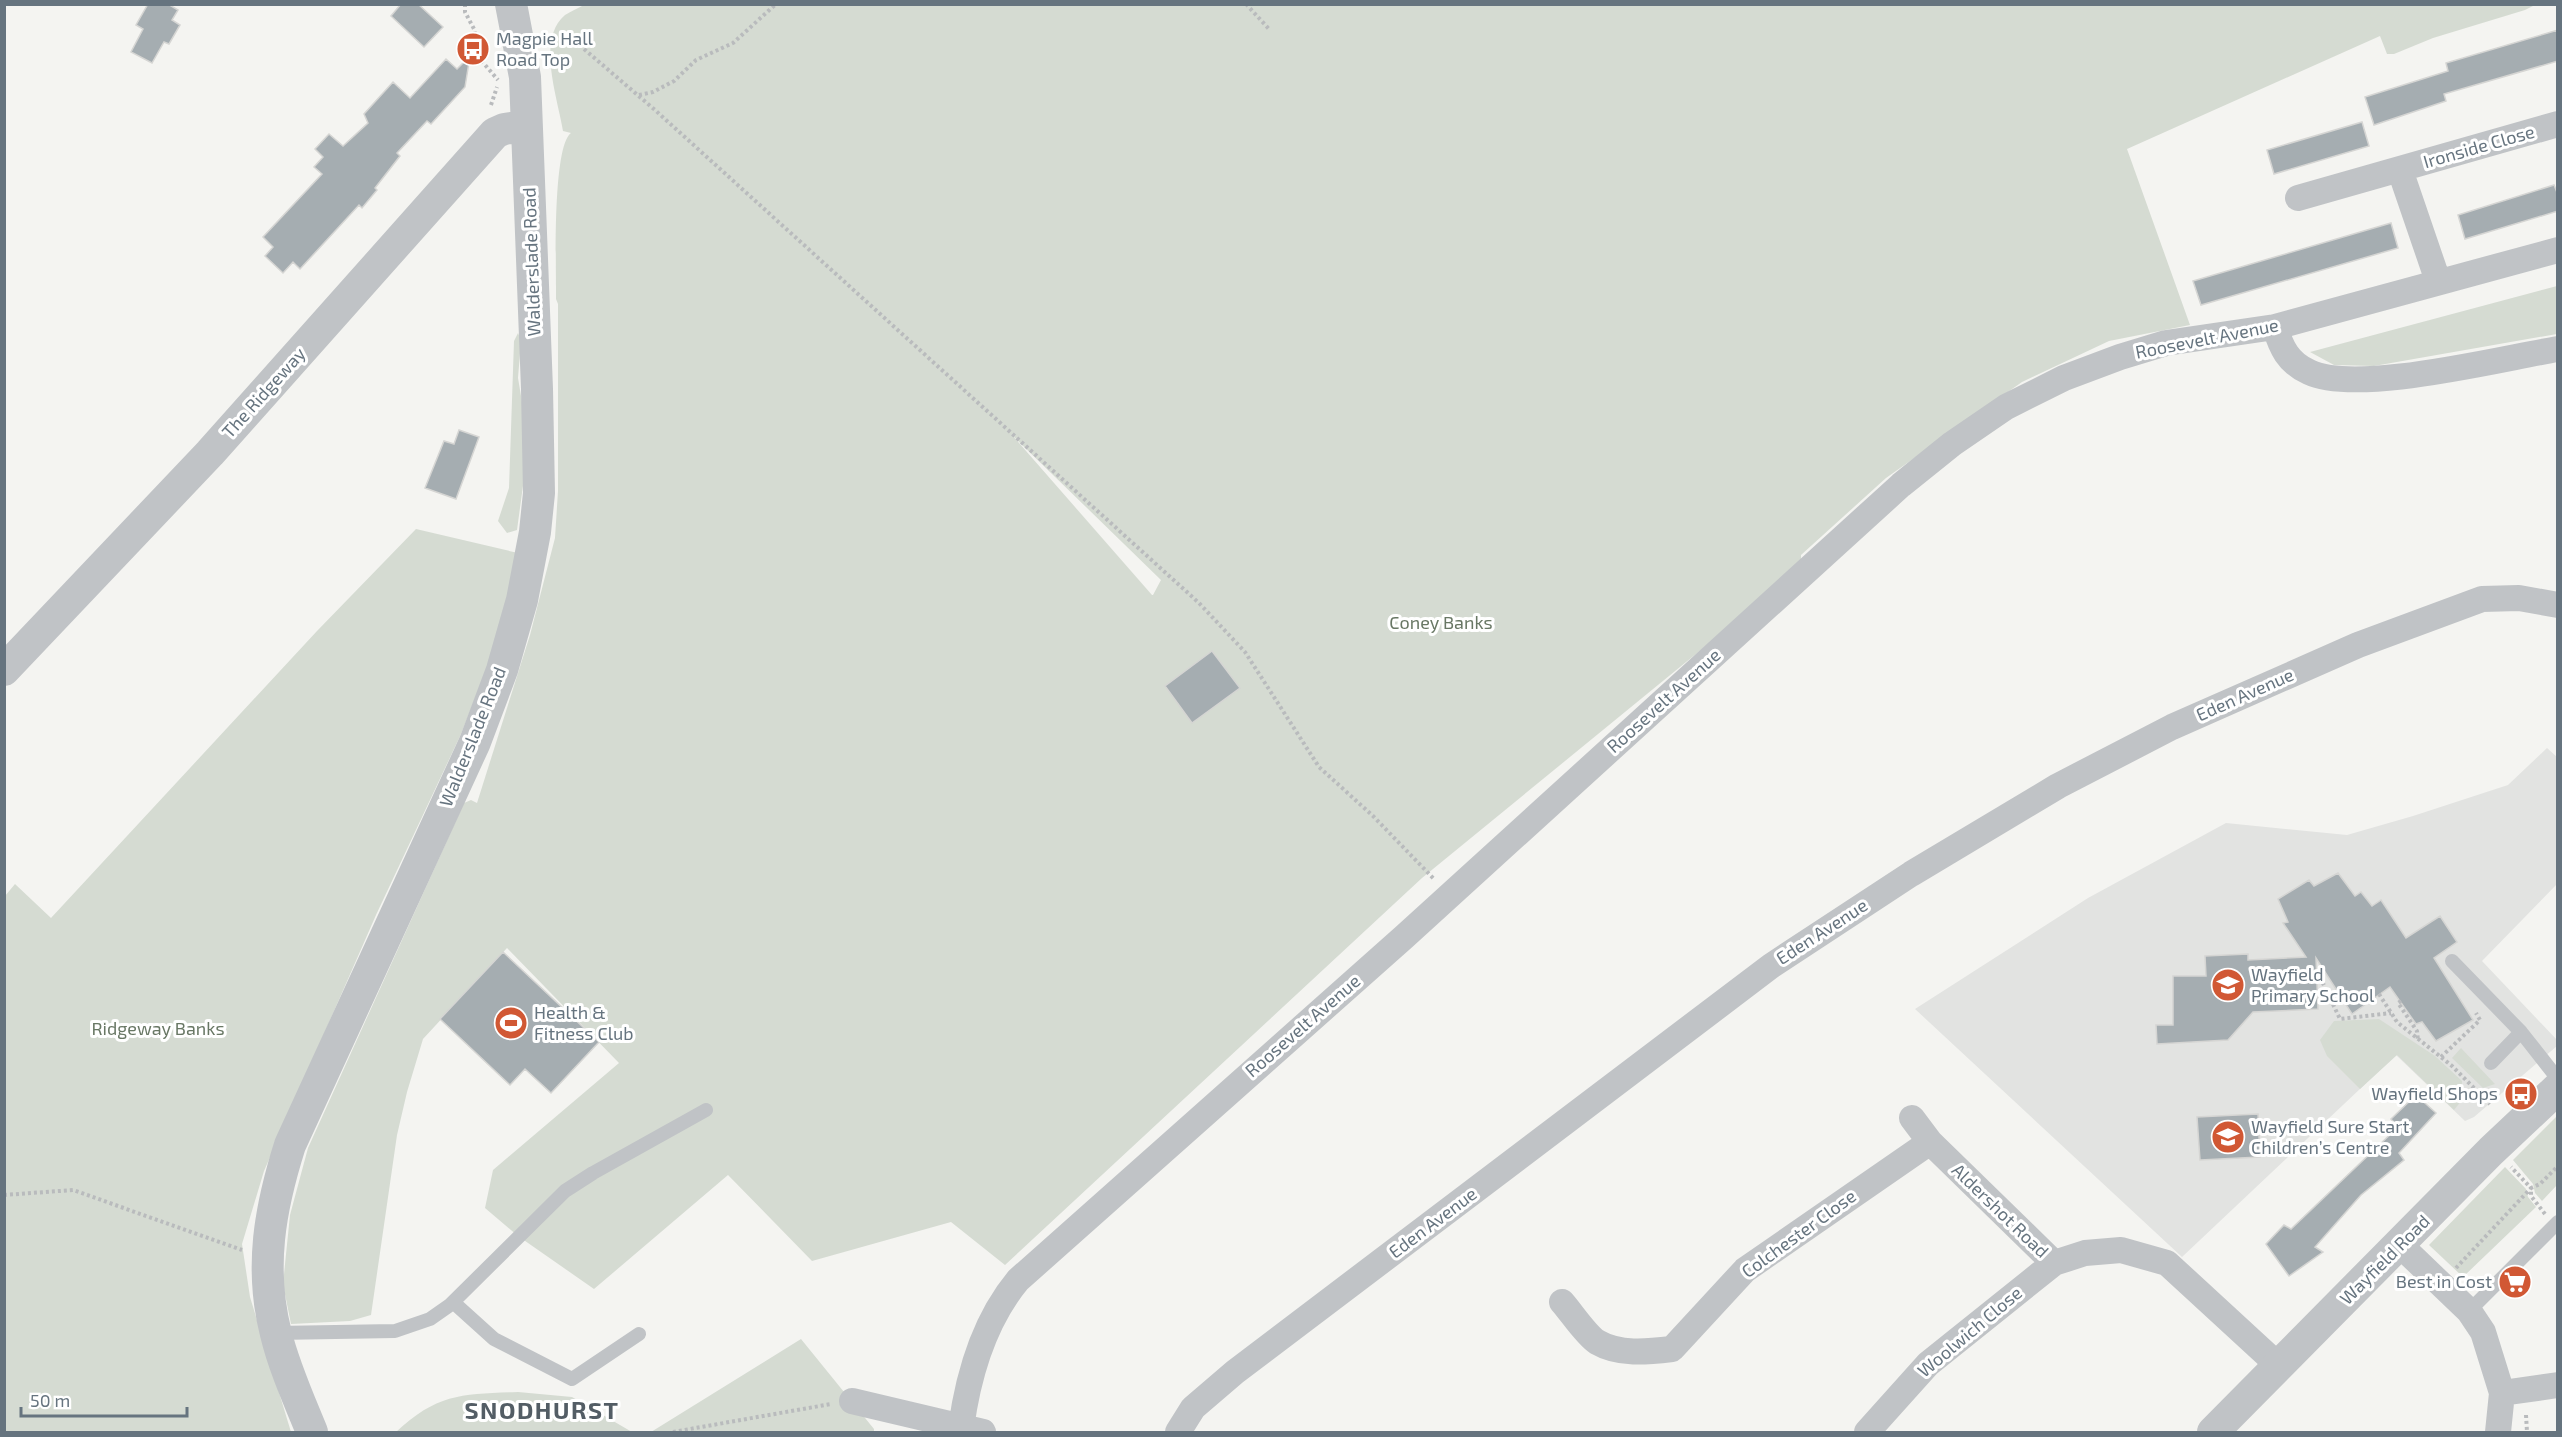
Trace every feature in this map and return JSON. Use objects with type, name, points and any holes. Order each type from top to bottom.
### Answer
[{"type":"street","name":"Walderslade Road","points":[[312,1432],[276,1333],[268,1289],[269,1223],[276,1188],[290,1145],[475,742],[502,670],[522,600],[535,532],[539,493],[525,77],[514,5]]},
{"type":"street","name":"Ironside Close","points":[[2298,198],[2558,124]]},
{"type":"street","name":"The Ridgeway","points":[[4,670],[210,453],[495,133],[504,129],[526,126]]},
{"type":"street","name":"Ironside Close","points":[[2400,170],[2438,281]]},
{"type":"street","name":"Roosevelt Avenue","points":[[972,1430],[968,1387],[980,1350],[998,1310],[1018,1280],[1449,896],[1901,485],[1952,444],[2006,407],[2064,378],[2121,357],[2178,341],[2275,327],[2438,281],[2510,265],[2558,250]]},
{"type":"street","points":[[2275,327],[2282,351],[2308,372],[2334,379],[2357,381],[2416,374],[2558,349]]},
{"type":"street","name":"Eden Avenue","points":[[1178,1432],[1193,1408],[1235,1372],[1770,966],[1911,874],[2058,786],[2172,727],[2358,645],[2482,599],[2519,598],[2558,605]]},
{"type":"street","name":"Wayfield Road","points":[[2213,1432],[2491,1151],[2558,1088]]},
{"type":"street","name":"Aldershot Road","points":[[1912,1118],[1929,1142],[2054,1263],[2085,1253],[2121,1250],[2167,1263],[2279,1366]]},
{"type":"street","name":"Colchester Close","points":[[1562,1302],[1595,1341],[1617,1349],[1639,1352],[1672,1349],[1745,1270],[1929,1142]]},
{"type":"street","points":[[2400,1245],[2469,1311],[2482,1332],[2502,1393],[2498,1432]]},
{"type":"street","name":"Woolwich Close","points":[[1867,1432],[1928,1364],[2054,1263]]},
{"type":"street","points":[[2502,1393],[2558,1385]]},
{"type":"street","points":[[852,1401],[972,1430]]},
{"type":"lane","points":[[2452,961],[2521,1032],[2558,1079]]},
{"type":"lane","points":[[2491,1063],[2521,1032]]},
{"type":"lane","points":[[276,1333],[395,1331],[430,1320],[453,1302],[565,1191],[705,1110]]},
{"type":"lane","points":[[2469,1311],[2556,1224]]},
{"type":"lane","points":[[453,1302],[494,1339],[572,1379],[639,1334]]},
{"type":"path","points":[[638,95],[653,92],[674,81],[696,60],[733,43],[776,4]]},
{"type":"path","points":[[1246,4],[1269,28]]},
{"type":"path","points":[[584,49],[638,95],[1199,603],[1245,652],[1319,768],[1372,816],[1449,896]]},
{"type":"path","points":[[2320,977],[2340,1019],[2391,1013]]},
{"type":"path","points":[[2379,994],[2397,1022],[2468,1080],[2490,1104]]},
{"type":"path","points":[[2401,1001],[2398,1003],[2417,1031],[2418,1041]]},
{"type":"path","points":[[2441,1057],[2480,1020],[2474,1010]]},
{"type":"path","points":[[2491,1151],[2510,1166],[2531,1188],[2531,1196],[2556,1224]]},
{"type":"path","points":[[2442,1283],[2531,1188],[2540,1184],[2558,1166]]},
{"type":"path","points":[[4,1195],[73,1190],[268,1260]]},
{"type":"path","points":[[673,1432],[852,1401]]},
{"type":"shaded area","name":"Wayfield Primary School","points":[[2547,748],[2557,757],[2557,884],[2482,961],[2557,1040],[2557,1046],[2474,1117],[2465,1121],[2396,1055],[2182,1257],[1915,1009],[2088,898],[2226,823],[2347,835],[2508,785]]},
{"type":"green space","name":"Coney Banks","points":[[586,4],[2535,5],[2433,38],[2394,54],[2387,54],[2380,36],[2127,149],[2190,325],[2109,341],[2022,382],[1886,478],[1801,555],[1801,568],[1422,878],[1005,1265],[951,1222],[812,1261],[728,1175],[594,1289],[518,1236],[485,1208],[493,1170],[619,1063],[507,948],[423,1039],[397,1135],[371,1315],[350,1321],[291,1324],[283,1284],[290,1215],[308,1148],[464,803],[471,800],[477,803],[530,635],[555,538],[558,491],[556,230],[561,159],[565,142],[571,133],[563,131],[550,54],[556,26],[565,15]],"holes":[[[1012,435],[1161,580],[1152,595]]]},
{"type":"green space","points":[[2557,286],[2557,334],[2374,366],[2334,365],[2310,352]]},
{"type":"green space","points":[[518,333],[521,341],[518,378],[522,402],[525,471],[517,530],[507,533],[498,521],[509,488],[514,341]]},
{"type":"green space","name":"Ridgeway Banks","points":[[416,529],[518,553],[497,642],[461,734],[376,915],[264,1171],[242,1244],[250,1297],[291,1432],[5,1432],[5,896],[15,884],[51,918],[317,631]]},
{"type":"green space","points":[[2379,1019],[2435,1056],[2462,1081],[2462,1100],[2454,1110],[2397,1055],[2360,1089],[2327,1056],[2320,1040],[2334,1021]]},
{"type":"green space","points":[[2461,1048],[2495,1084],[2483,1088],[2452,1058]]},
{"type":"green space","points":[[2557,1116],[2557,1185],[2542,1201],[2535,1193],[2533,1184],[2513,1160]]},
{"type":"green space","points":[[2505,1167],[2526,1189],[2528,1197],[2536,1207],[2463,1277],[2429,1245]]},
{"type":"green space","points":[[801,1339],[874,1429],[874,1432],[651,1432]]},
{"type":"green space","points":[[518,1392],[572,1397],[632,1432],[396,1432],[425,1410],[452,1398]]},
{"type":"building","points":[[148,4],[168,4],[178,10],[172,20],[180,25],[169,44],[164,42],[152,63],[131,52],[143,29],[136,25]]},
{"type":"building","points":[[401,4],[418,4],[443,27],[424,47],[391,16]]},
{"type":"building","points":[[2558,30],[2558,61],[2444,94],[2446,101],[2374,125],[2365,97],[2448,71],[2446,63]]},
{"type":"building","points":[[470,56],[465,87],[431,124],[427,121],[397,153],[400,156],[362,208],[359,205],[300,269],[293,262],[283,273],[265,256],[273,247],[263,237],[322,174],[314,167],[323,157],[315,149],[329,134],[343,146],[368,123],[364,114],[393,82],[410,98],[446,59],[457,69]]},
{"type":"building","points":[[2362,122],[2369,146],[2274,174],[2267,150]]},
{"type":"building","points":[[2554,185],[2558,195],[2558,211],[2465,239],[2458,215]]},
{"type":"building","points":[[2391,223],[2398,248],[2201,305],[2193,281]]},
{"type":"building","points":[[459,430],[479,437],[456,499],[425,488],[444,441],[454,444]]},
{"type":"building","points":[[1212,651],[1240,688],[1192,723],[1165,686]]},
{"type":"building","points":[[2338,873],[2355,896],[2361,892],[2372,906],[2381,900],[2406,938],[2440,916],[2457,942],[2434,958],[2473,1020],[2436,1041],[2422,1022],[2416,1024],[2390,987],[2352,1014],[2316,958],[2318,1009],[2253,1012],[2228,1040],[2157,1044],[2156,1025],[2173,1025],[2173,976],[2206,976],[2205,956],[2248,954],[2248,960],[2306,957],[2283,923],[2288,922],[2278,899],[2309,880],[2314,886]]},
{"type":"building","name":"Health & Fitness Club","points":[[503,952],[599,1042],[551,1093],[525,1069],[510,1085],[440,1019]]},
{"type":"building","points":[[2416,1095],[2436,1113],[2399,1153],[2404,1160],[2361,1195],[2315,1247],[2323,1252],[2289,1276],[2266,1244],[2284,1225],[2291,1229],[2398,1127],[2391,1119]]},
{"type":"building","points":[[2258,1114],[2260,1157],[2200,1160],[2197,1117]]},
{"type":"place","name":"Magpie Hall Road Top","points":[[473,49]]},
{"type":"place","name":"Wayfield Primary School","points":[[2228,985]]},
{"type":"place","name":"Health & Fitness Club","points":[[511,1023]]},
{"type":"place","name":"Wayfield Shops","points":[[2521,1094]]},
{"type":"place","name":"Wayfield Sure Start Children’s Centre","points":[[2228,1137]]},
{"type":"place","name":"Best in Cost","points":[[2515,1282]]},
{"type":"district","name":"SNODHURST","points":[[542,1411]]}]
